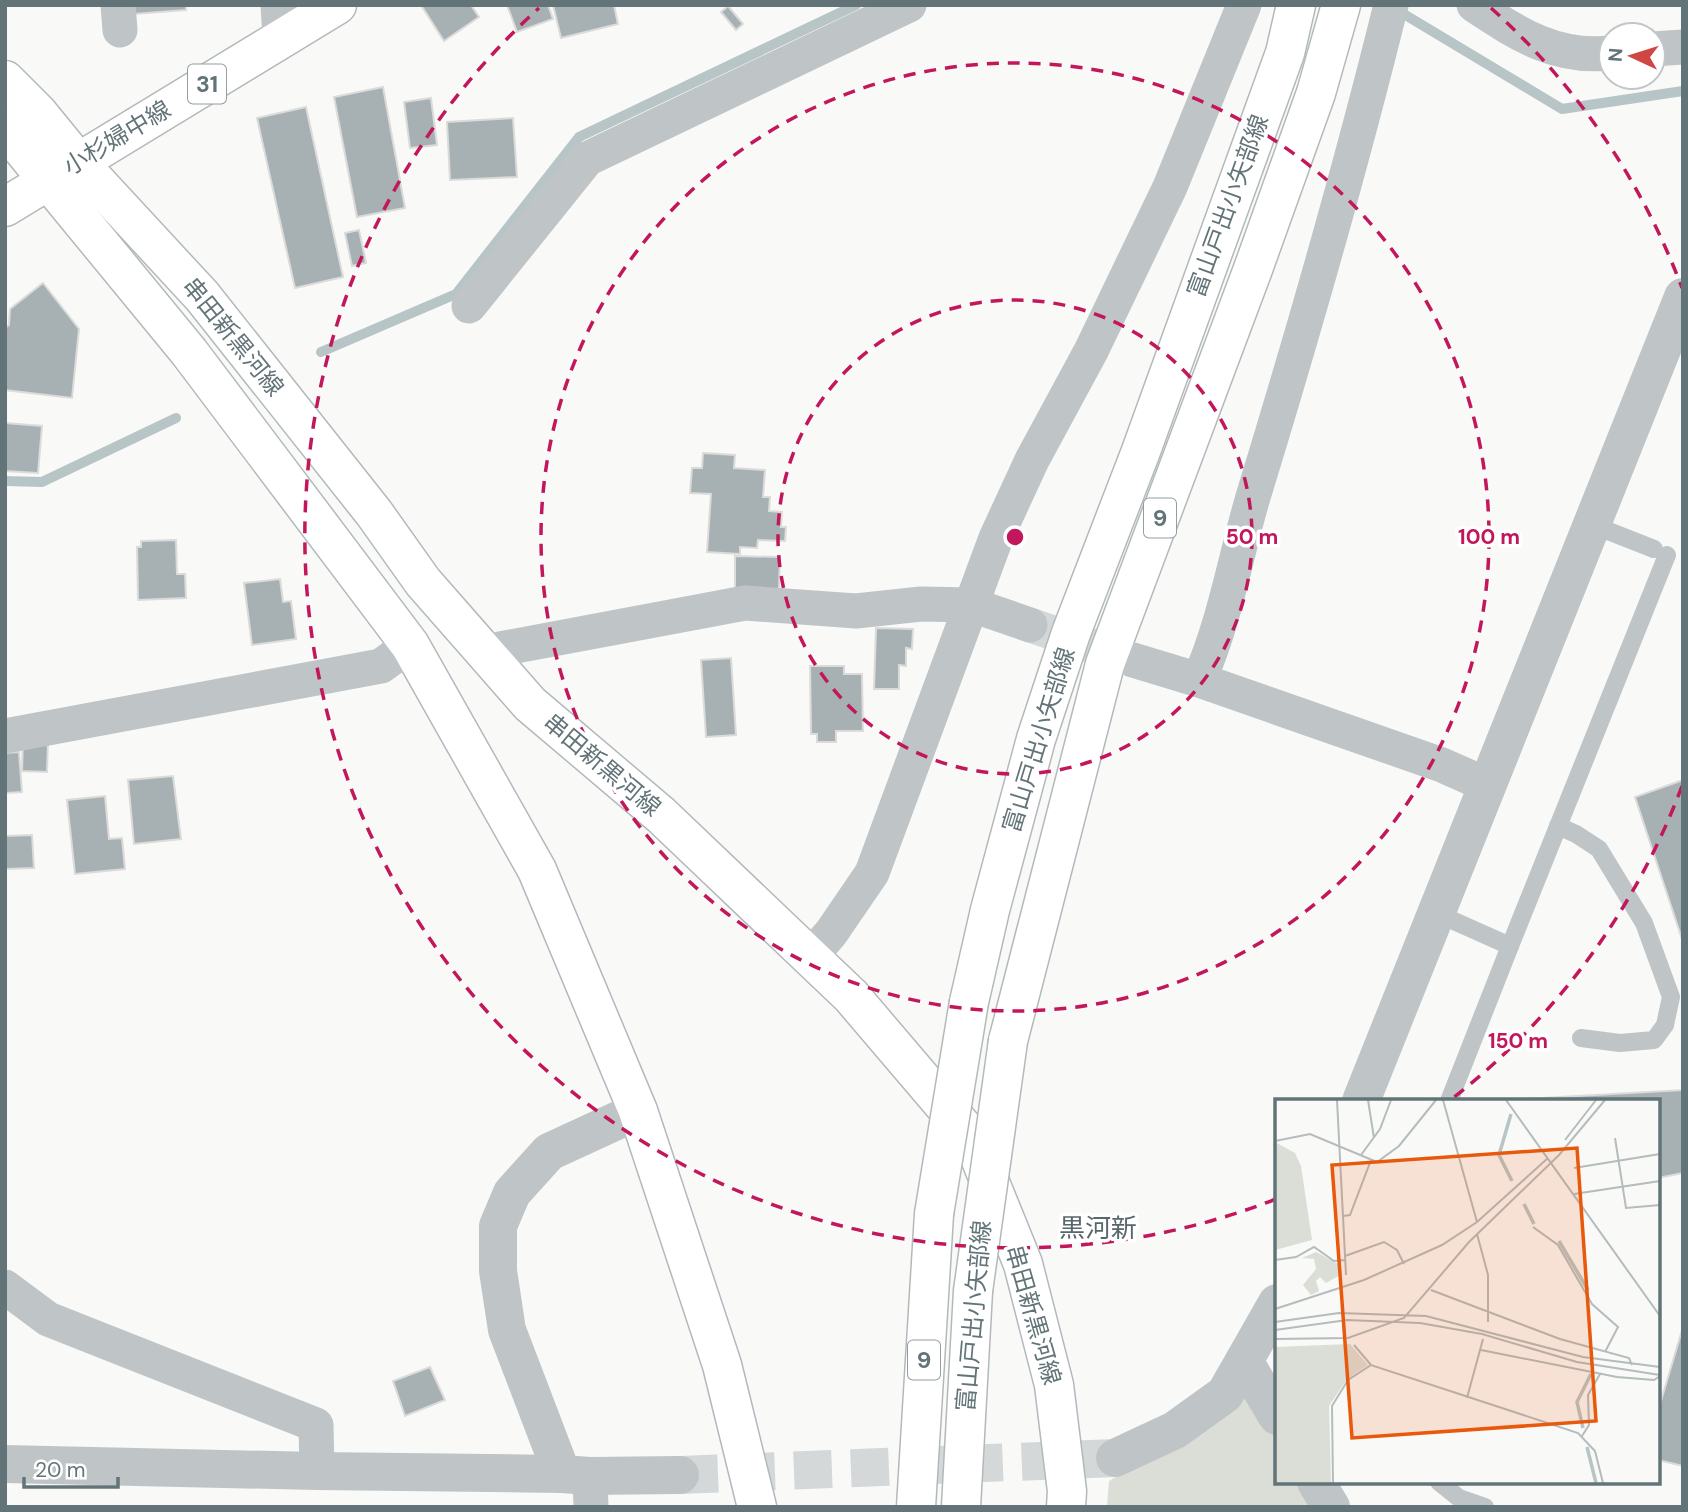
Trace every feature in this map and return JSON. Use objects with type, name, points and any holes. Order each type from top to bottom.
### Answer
[{"type":"main road","name":"小杉婦中線","points":[[5,207],[279,22],[337,5]]},
{"type":"main road","name":"富山戸出小矢部線","points":[[916,1507],[934,1214],[969,1002],[990,910],[1040,728],[1071,633],[1141,451],[1285,53],[1296,5]]},
{"type":"main road","name":"富山戸出小矢部線","points":[[961,1507],[973,1291],[1008,1041],[1105,664],[1258,257],[1316,93],[1341,5]]},
{"type":"main road","name":"串田新黒河線","points":[[5,80],[38,113],[63,170],[189,352],[410,645],[537,870],[638,1111],[722,1365],[757,1507]]},
{"type":"main road","name":"串田新黒河線","points":[[5,128],[63,170],[202,296],[374,513],[424,582],[530,704],[662,815],[851,996],[972,1138],[1023,1264],[1054,1385],[1068,1491],[1066,1507]]},
{"type":"street","points":[[469,306],[587,159],[909,5]]},
{"type":"street","points":[[810,957],[831,933],[872,873],[996,538],[1032,460],[1091,351],[1170,187],[1244,5]]},
{"type":"street","points":[[1199,680],[1215,645],[1243,530],[1296,357],[1391,5]]},
{"type":"street","points":[[1474,5],[1524,38],[1560,50],[1597,52]]},
{"type":"street","points":[[1362,1099],[1683,297]]},
{"type":"street","points":[[484,652],[745,603],[856,611],[920,604],[972,605],[1030,625]]},
{"type":"street","points":[[5,736],[381,666],[410,645]]},
{"type":"street","points":[[1133,660],[1199,680],[1442,765],[1487,785]]},
{"type":"street","points":[[581,1486],[507,1331],[498,1271],[498,1226],[512,1193],[549,1152],[638,1111]]},
{"type":"street","points":[[5,1287],[48,1319],[316,1425],[317,1471]]},
{"type":"street","points":[[1115,1458],[1175,1430],[1225,1394],[1275,1307]]},
{"type":"street","points":[[1244,1361],[1275,1413]]},
{"type":"street","points":[[5,1464],[317,1471],[581,1486],[680,1475]]},
{"type":"street","points":[[1317,1484],[1331,1507]]},
{"type":"lane","points":[[1450,1099],[1487,1024],[1510,946],[1558,827],[1661,552],[1593,525]]},
{"type":"lane","points":[[1558,827],[1576,834],[1599,849],[1644,923],[1671,997],[1665,1025],[1654,1040],[1620,1043],[1581,1038]]},
{"type":"lane","points":[[1436,913],[1510,946]]},
{"type":"lane","points":[[1442,1484],[1459,1498],[1485,1507]]},
{"type":"shaded area","points":[[1243,1381],[1275,1435],[1275,1484],[1304,1484],[1317,1507],[1107,1507],[1109,1481],[1235,1405]]},
{"type":"building","points":[[134,5],[186,5],[186,10],[134,14]]},
{"type":"building","points":[[421,5],[471,5],[479,17],[444,41]]},
{"type":"building","points":[[507,5],[548,5],[553,19],[517,32]]},
{"type":"building","points":[[553,5],[614,5],[618,24],[561,38]]},
{"type":"building","points":[[728,6],[743,24],[736,30],[721,12]]},
{"type":"building","points":[[383,87],[405,208],[357,217],[334,97]]},
{"type":"building","points":[[431,98],[437,145],[410,148],[404,102]]},
{"type":"building","points":[[306,107],[343,277],[295,288],[257,118]]},
{"type":"building","points":[[513,118],[517,177],[450,180],[447,122]]},
{"type":"building","points":[[359,230],[366,263],[352,266],[345,233]]},
{"type":"building","points":[[43,283],[79,329],[72,398],[5,390],[5,328],[9,325],[10,309]]},
{"type":"building","points":[[5,423],[42,426],[38,473],[5,471]]},
{"type":"building","points":[[703,453],[735,455],[734,468],[765,470],[763,497],[770,497],[769,511],[782,512],[781,527],[786,527],[785,541],[758,540],[757,548],[740,547],[740,554],[707,552],[711,494],[690,493],[692,468],[702,468]]},
{"type":"building","points":[[176,540],[177,574],[185,574],[186,598],[138,600],[137,547],[141,547],[141,541]]},
{"type":"building","points":[[735,556],[780,557],[779,590],[735,589]]},
{"type":"building","points":[[280,579],[283,602],[291,601],[296,639],[252,645],[244,583]]},
{"type":"building","points":[[876,628],[913,629],[912,649],[906,648],[906,666],[899,665],[899,689],[874,689]]},
{"type":"building","points":[[731,658],[736,735],[706,737],[701,660]]},
{"type":"building","points":[[810,666],[844,666],[844,674],[862,674],[863,731],[836,731],[836,742],[817,742],[817,734],[811,734]]},
{"type":"building","points":[[23,741],[48,742],[47,772],[22,771]]},
{"type":"building","points":[[19,752],[22,792],[5,793],[5,753]]},
{"type":"building","points":[[173,776],[181,839],[134,844],[128,780]]},
{"type":"building","points":[[1683,780],[1683,942],[1635,797]]},
{"type":"building","points":[[105,796],[109,839],[122,838],[125,869],[75,874],[67,800]]},
{"type":"building","points":[[32,835],[34,868],[5,869],[5,836]]},
{"type":"building","points":[[1683,1090],[1683,1173],[1660,1178],[1660,1099],[1523,1099]]},
{"type":"building","points":[[1683,1327],[1683,1466],[1660,1460],[1660,1404]]},
{"type":"building","points":[[430,1367],[445,1400],[405,1416],[393,1381]]},
{"type":"waterway","points":[[321,352],[456,294],[579,137],[856,5]]},
{"type":"waterway","points":[[1397,10],[1562,109],[1683,91]]},
{"type":"waterway","points":[[5,481],[42,482],[176,418]]},
{"type":"tunnel","points":[[1030,625],[1133,660]]},
{"type":"tunnel","points":[[680,1475],[1115,1458]]},
{"type":"district","name":"黒河新","points":[[1098,1228]]}]
